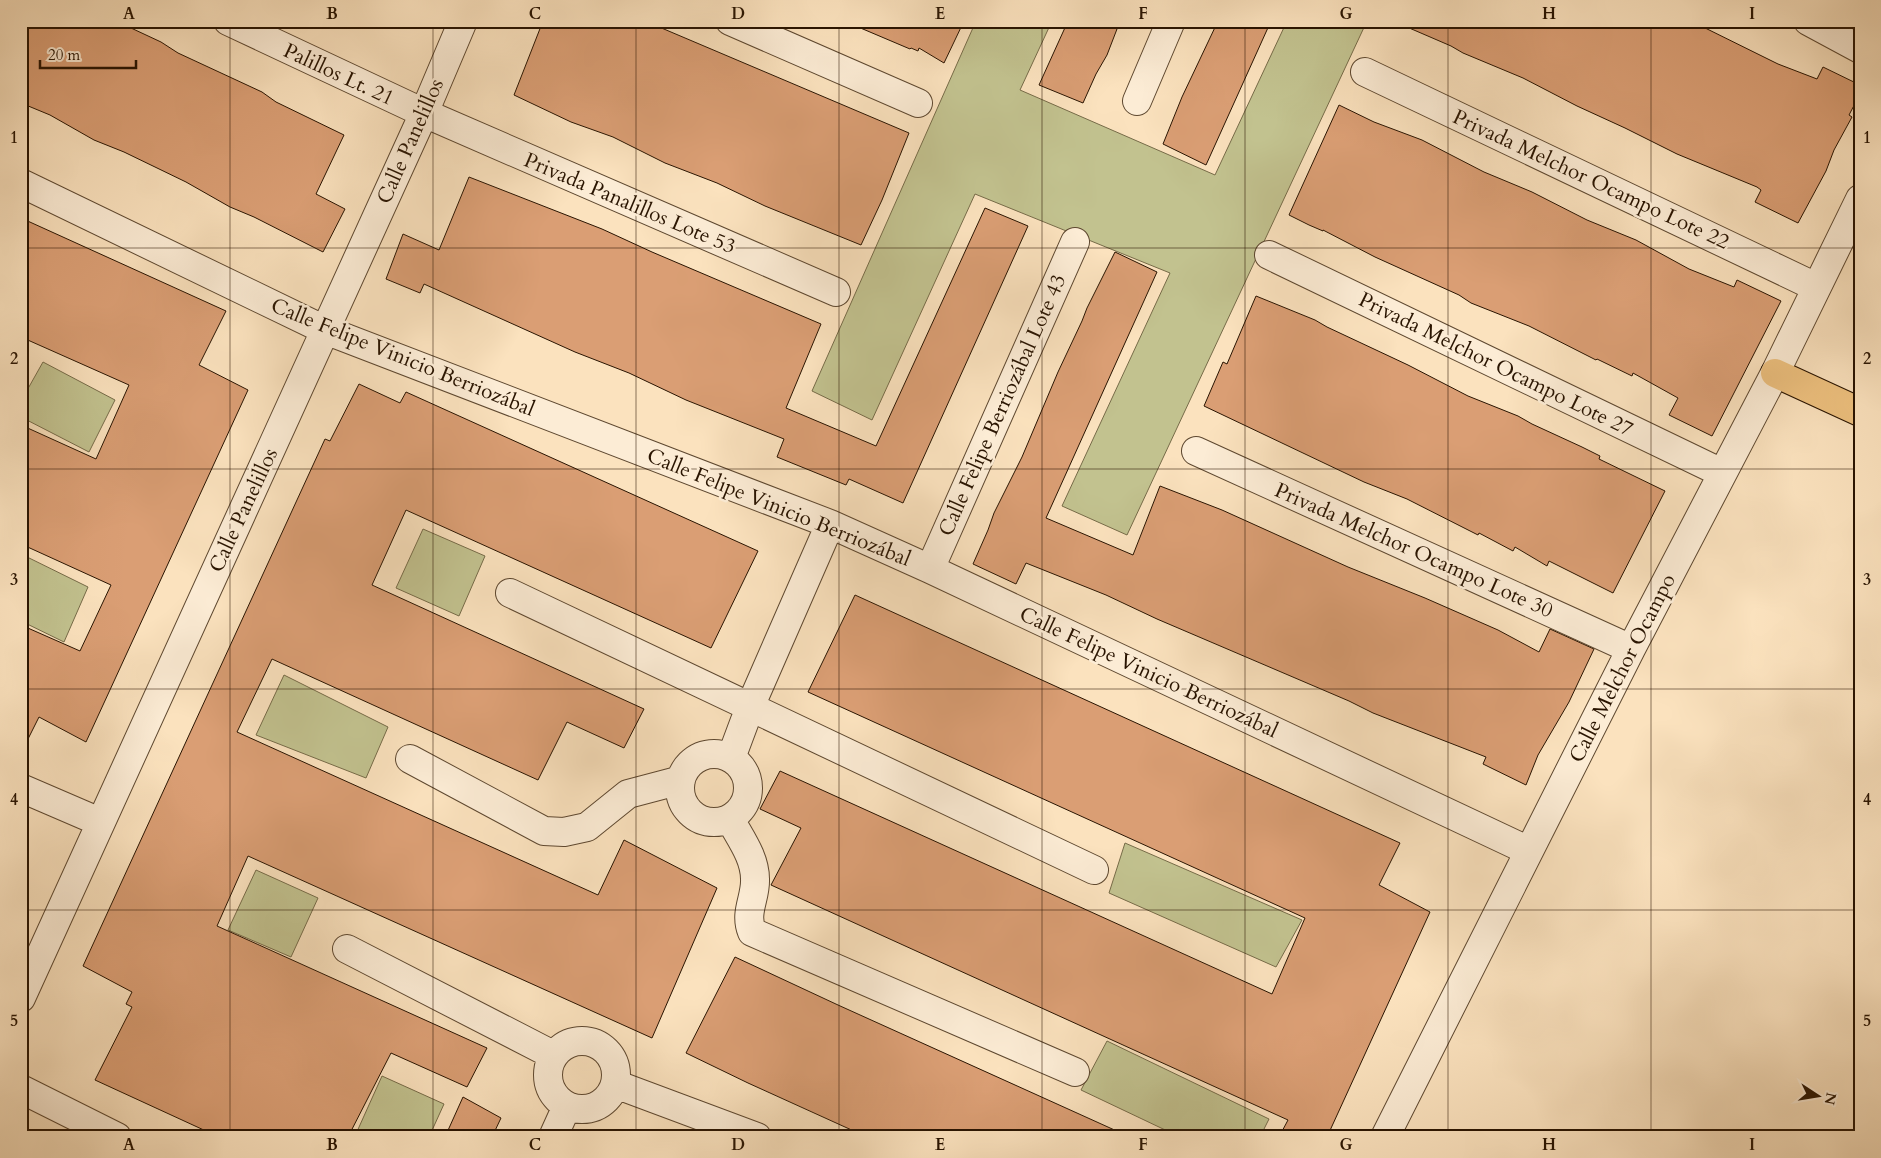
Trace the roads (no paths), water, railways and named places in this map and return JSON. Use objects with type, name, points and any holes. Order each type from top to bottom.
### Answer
[{"type":"main road","points":[[1775,373],[1860,412]]},
{"type":"street","name":"Palillos Lt. 21","points":[[228,21],[424,113]]},
{"type":"street","name":"Calle Panelillos","points":[[21,998],[326,330],[424,113],[463,21]]},
{"type":"street","points":[[730,21],[918,103]]},
{"type":"street","points":[[1137,101],[1170,21]]},
{"type":"street","points":[[1808,21],[1860,49]]},
{"type":"street","name":"Privada Melchor Ocampo Lote 22","points":[[1365,72],[1816,287]]},
{"type":"street","name":"Privada Panalillos Lote 53","points":[[424,113],[836,292]]},
{"type":"street","name":"Calle Felipe Vinicio Berriozábal","points":[[21,183],[326,330],[830,524],[930,569],[1529,851]]},
{"type":"street","name":"Calle Melchor Ocampo","points":[[1385,1137],[1632,649],[1775,373],[1860,199]]},
{"type":"street","name":"Calle Felipe Berriozábal Lote 43","points":[[930,569],[1075,242]]},
{"type":"street","name":"Privada Melchor Ocampo Lote 27","points":[[1269,255],[1722,473]]},
{"type":"street","name":"Privada Melchor Ocampo Lote 30","points":[[1196,451],[1632,649]]},
{"type":"street","points":[[731,758],[750,707],[830,524]]},
{"type":"street","points":[[510,593],[1094,870]]},
{"type":"street","points":[[716,753],[731,758],[744,770],[749,789],[744,807],[730,819],[717,823],[704,821],[693,815],[685,806],[681,793],[681,780],[688,766],[701,756],[716,753]]},
{"type":"street","points":[[410,759],[544,831],[564,832],[587,827],[628,794],[681,780]]},
{"type":"street","points":[[21,788],[100,822]]},
{"type":"street","points":[[730,819],[752,859],[756,880],[748,922],[752,932],[1075,1072]]},
{"type":"street","points":[[348,949],[553,1055]]},
{"type":"street","points":[[580,1040],[596,1043],[609,1053],[615,1068],[615,1084],[608,1097],[596,1106],[581,1109],[567,1106],[555,1097],[549,1084],[548,1069],[553,1055],[565,1044],[580,1040]]},
{"type":"street","points":[[615,1084],[756,1137]]},
{"type":"street","points":[[21,1089],[117,1137]]},
{"type":"street","points":[[553,1137],[567,1106]]}]
